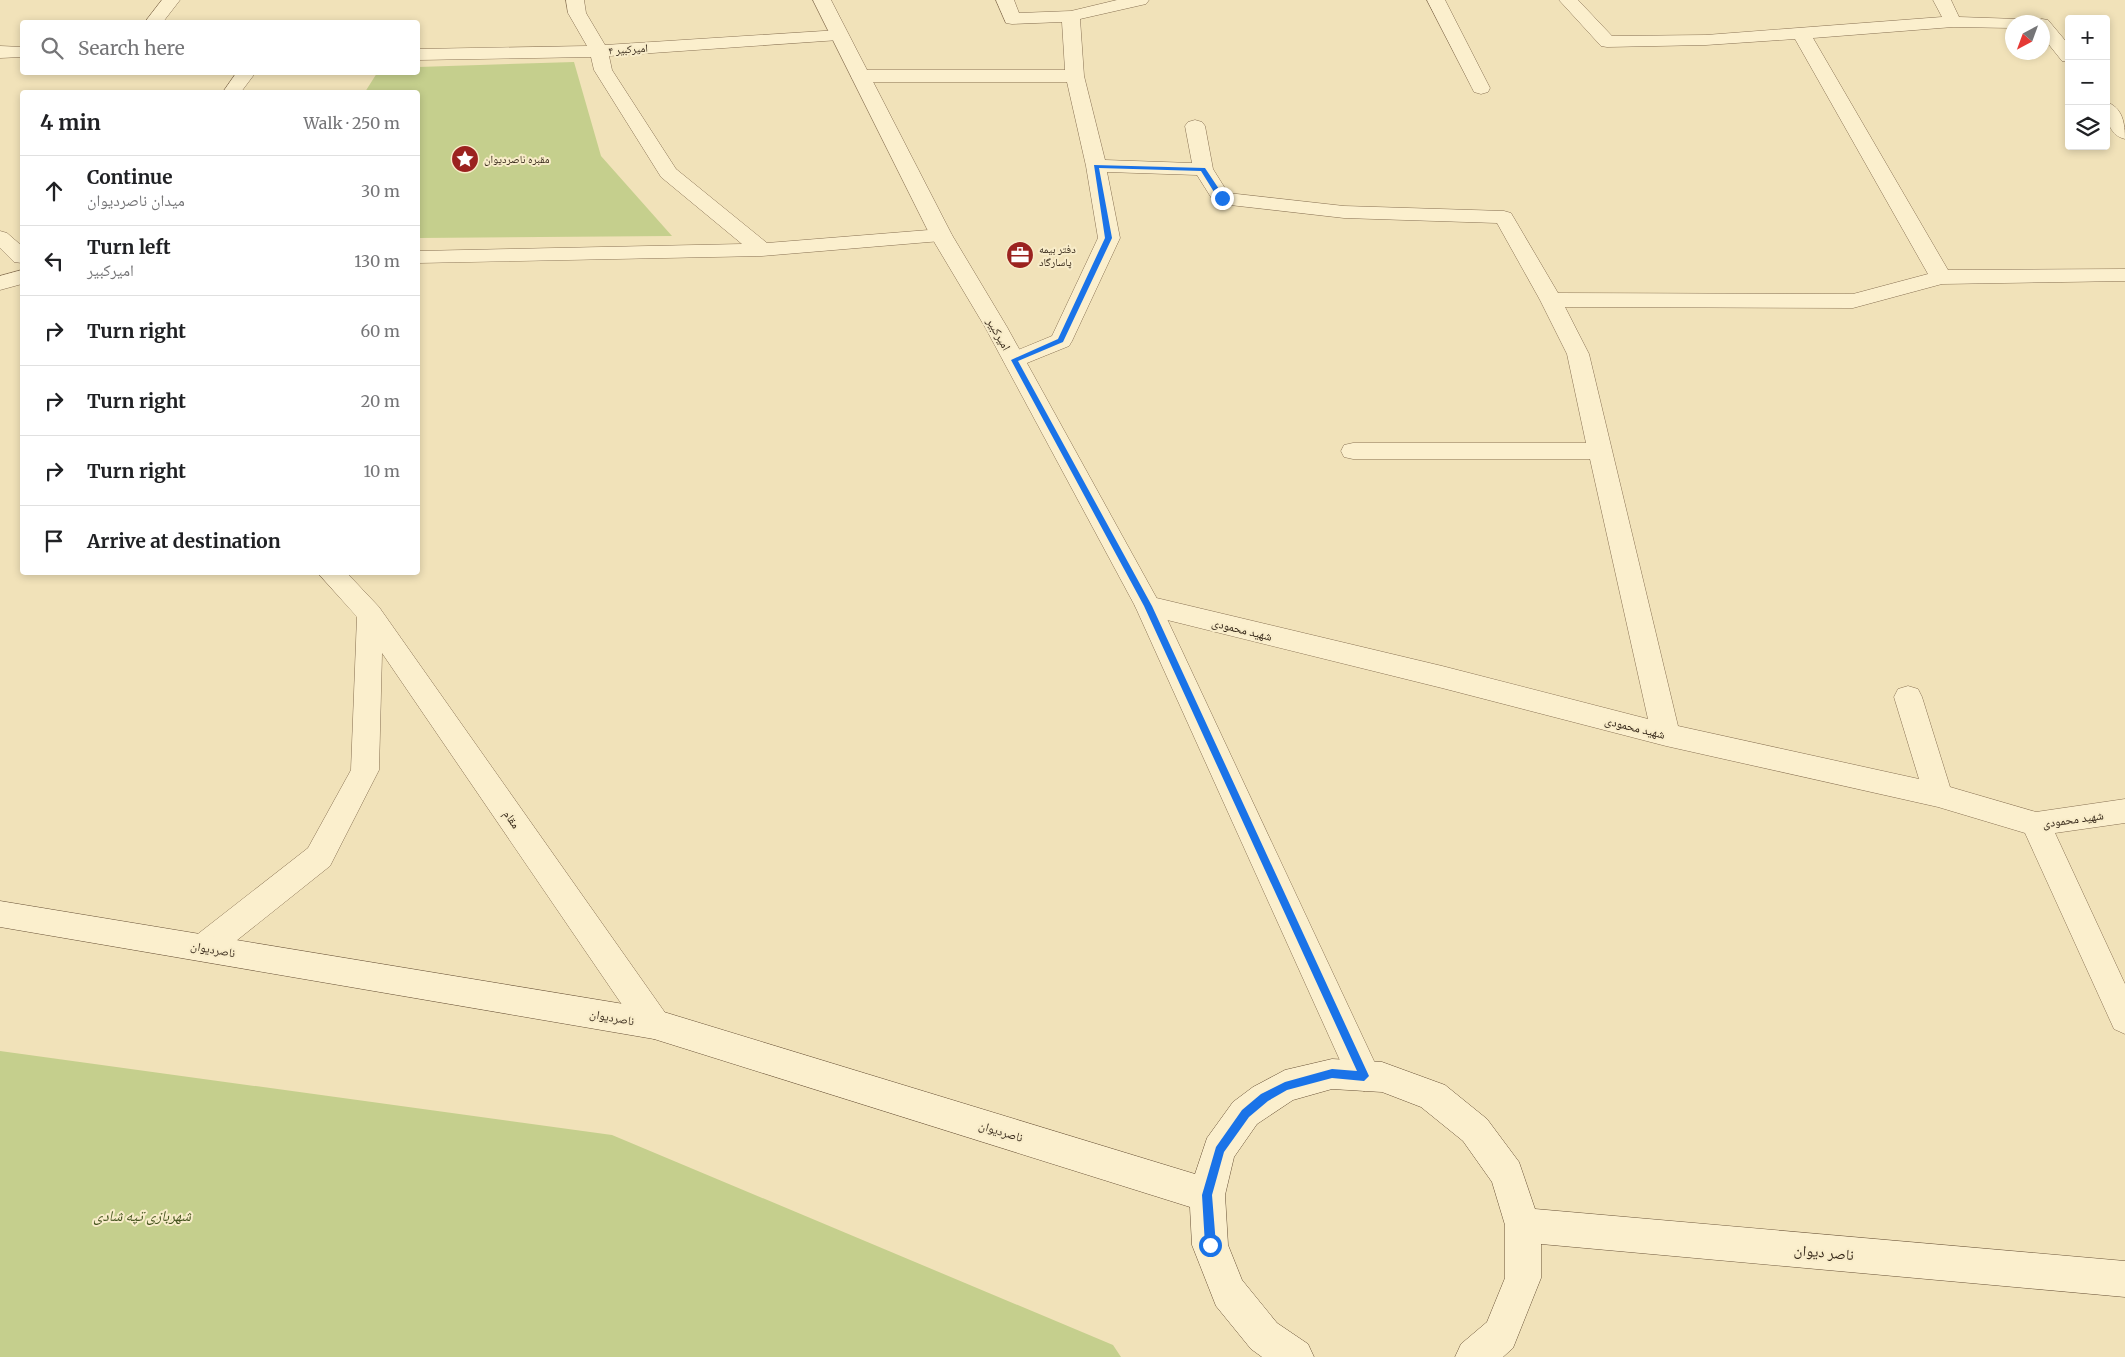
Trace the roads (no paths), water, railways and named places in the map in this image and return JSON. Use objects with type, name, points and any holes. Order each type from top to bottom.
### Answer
[{"type":"street","points":[[156,20],[171,0]]},
{"type":"street","points":[[575,0],[577,13],[599,51],[603,70],[668,173],[762,250]]},
{"type":"street","name":"امیرکبیر","points":[[822,0],[942,235],[1014,360],[1148,606],[1364,1076]]},
{"type":"street","points":[[1005,0],[1012,19],[1071,16],[1140,0]]},
{"type":"street","points":[[1436,0],[1481,88]]},
{"type":"street","points":[[1568,0],[1607,42],[1706,40],[1952,22],[2005,23]]},
{"type":"street","points":[[1942,0],[1952,22]]},
{"type":"street","points":[[1014,360],[1061,341],[1108,238],[1096,166],[1075,76],[1071,16]]},
{"type":"street","points":[[1801,33],[1941,277]]},
{"type":"street","points":[[2050,34],[2065,52]]},
{"type":"street","name":"امیرکبیر ۴","points":[[420,56],[599,51],[839,35]]},
{"type":"street","points":[[0,52],[20,52]]},
{"type":"street","points":[[234,90],[245,75]]},
{"type":"street","points":[[860,76],[1075,76]]},
{"type":"street","points":[[2110,113],[2125,133]]},
{"type":"street","points":[[1194,126],[1203,169],[1222,198],[1344,212],[1504,217],[1551,300],[1578,354],[1666,735]]},
{"type":"street","points":[[1096,166],[1203,169]]},
{"type":"street","points":[[420,257],[762,250],[942,235]]},
{"type":"street","points":[[0,237],[20,255]]},
{"type":"street","points":[[1551,300],[1853,301],[1941,277],[2125,275]]},
{"type":"street","points":[[0,283],[20,278]]},
{"type":"street","points":[[1352,451],[1600,451]]},
{"type":"street","name":"مقام","points":[[333,575],[370,614],[654,1024]]},
{"type":"street","name":"شهید محمودی","points":[[1148,606],[1432,674],[1666,735],[1938,795],[2036,824],[2125,811]]},
{"type":"street","points":[[205,947],[319,856],[365,770],[370,614]]},
{"type":"street","points":[[1908,697],[1938,795]]},
{"type":"street","points":[[2036,824],[2125,1019]]},
{"type":"street","name":"ناصردیوان","points":[[0,914],[654,1024],[1207,1195]]},
{"type":"street","points":[[1295,1357],[1264,1336],[1229,1293],[1210,1245],[1207,1195],[1219,1150],[1246,1113],[1265,1098],[1285,1086],[1332,1074],[1382,1077],[1433,1096],[1475,1130],[1507,1174],[1523,1225],[1523,1278],[1500,1336],[1474,1357]]},
{"type":"street","name":"ناصر دیوان","points":[[1523,1225],[2125,1278]]},
{"type":"place","name":"مقبره ناصردیوان","points":[[465,159]]},
{"type":"place","name":"دفتر بیمه پاسارگاد","points":[[1020,255]]},
{"type":"park label","name":"شهربازی تپه شادی","points":[[142,1215]]}]
